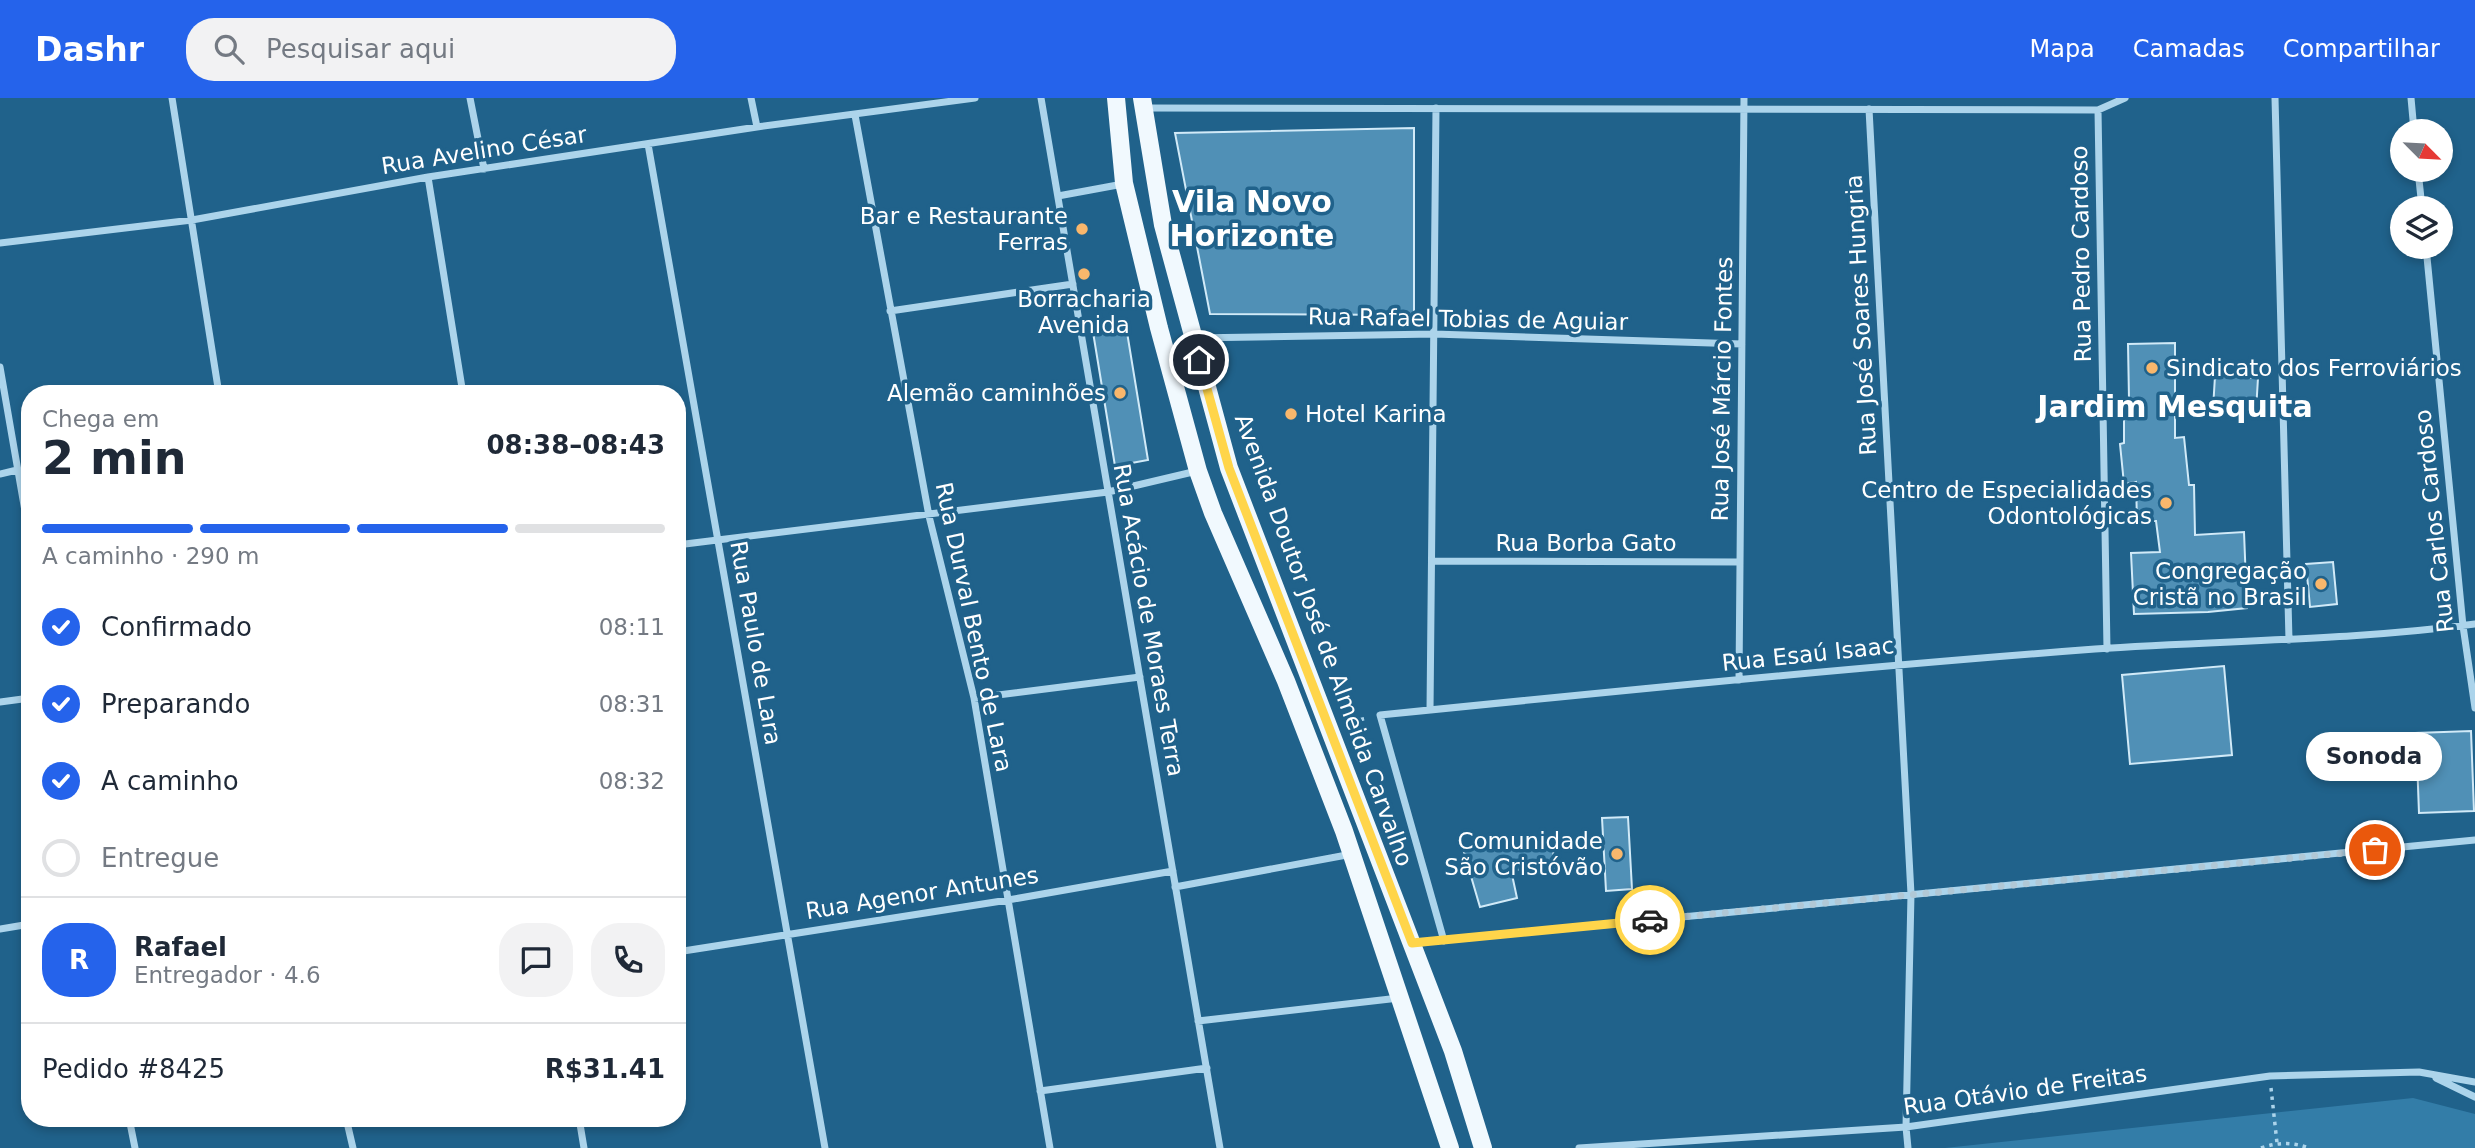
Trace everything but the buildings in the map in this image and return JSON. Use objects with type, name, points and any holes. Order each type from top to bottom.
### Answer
[{"type":"main road","name":"Avenida Doutor José de Almeida Carvalho","points":[[1116,98],[1124,183],[1159,328],[1198,471],[1223,538],[1286,681],[1353,854],[1450,1148]]},
{"type":"main road","name":"Avenida Doutor José de Almeida Carvalho","points":[[1142,103],[1163,225],[1229,468],[1453,1051],[1483,1148]]},
{"type":"street","points":[[172,98],[218,385]]},
{"type":"street","points":[[470,98],[484,169]]},
{"type":"street","points":[[751,98],[757,127]]},
{"type":"street","name":"Rua Avelino César","points":[[0,243],[192,220],[428,177],[757,127],[975,98]]},
{"type":"street","name":"Rua Acácio de Moraes Terra","points":[[1041,98],[1220,1148]]},
{"type":"street","name":"Rua José Márcio Fontes","points":[[1739,680],[1744,98]]},
{"type":"street","points":[[1142,103],[1436,108],[2098,110],[2125,98]]},
{"type":"street","points":[[2275,98],[2289,640]]},
{"type":"street","points":[[2411,98],[2413,119]]},
{"type":"street","points":[[1430,710],[1436,108]]},
{"type":"street","name":"Rua José Soares Hungria","points":[[1870,109],[1911,894],[1906,1126],[1908,1148]]},
{"type":"street","name":"Rua Pedro Cardoso","points":[[2098,110],[2107,649]]},
{"type":"street","name":"Rua Durval Bento de Lara","points":[[855,115],[929,516],[974,698],[1050,1148]]},
{"type":"street","name":"Rua Paulo de Lara","points":[[648,144],[825,1148]]},
{"type":"street","points":[[428,177],[462,385]]},
{"type":"street","points":[[1058,196],[1124,183]]},
{"type":"street","name":"Rua Carlos Cardoso","points":[[2427,259],[2463,626],[2475,708]]},
{"type":"street","points":[[890,310],[1073,284]]},
{"type":"street","name":"Rua Rafael Tobias de Aguiar","points":[[1193,338],[1434,334],[1742,344]]},
{"type":"street","points":[[0,367],[21,492]]},
{"type":"street","points":[[0,474],[17,470]]},
{"type":"street","points":[[686,544],[1108,492],[1198,471]]},
{"type":"street","name":"Rua Borba Gato","points":[[1432,561],[1740,562]]},
{"type":"street","name":"Rua Esaú Isaac","points":[[1380,715],[1899,664],[2237,641],[2289,640],[2475,624]]},
{"type":"street","points":[[974,698],[1140,677]]},
{"type":"street","points":[[0,702],[21,699]]},
{"type":"street","points":[[1380,715],[1444,941]]},
{"type":"street","points":[[1412,943],[2475,840]]},
{"type":"street","points":[[1175,887],[1353,854]]},
{"type":"street","name":"Rua Agenor Antunes","points":[[686,951],[1173,871]]},
{"type":"street","points":[[0,929],[21,925]]},
{"type":"street","points":[[1198,1021],[1400,998]]},
{"type":"street","points":[[1041,1091],[1207,1068]]},
{"type":"street","points":[[2418,1072],[2456,1086],[2475,1097]]},
{"type":"street","name":"Rua Otávio de Freitas","points":[[1579,1148],[1906,1126],[2270,1076],[2418,1072],[2475,1083]]},
{"type":"street","points":[[132,1127],[135,1148]]},
{"type":"street","points":[[348,1127],[353,1148]]},
{"type":"street","points":[[580,1127],[583,1148]]},
{"type":"path","points":[[1328,727],[1380,715]]},
{"type":"path","points":[[2270,1076],[2277,1143]]},
{"type":"path","points":[[2261,1148],[2277,1143],[2309,1148]]},
{"type":"shaded area","points":[[2413,1098],[2475,1114],[2475,1148],[1945,1148]]},
{"type":"way so far","points":[[1650,920],[2375,850]]},
{"type":"place","name":"Bar e Restaurante Ferras","points":[[1082,229]]},
{"type":"place","name":"Borracharia Avenida","points":[[1084,274]]},
{"type":"place","name":"Sindicato dos Ferroviários","points":[[2152,368]]},
{"type":"place","name":"Alemão caminhões","points":[[1120,393]]},
{"type":"place","name":"Hotel Karina","points":[[1291,414]]},
{"type":"place","name":"Centro de Especialidades Odontológicas","points":[[2166,503]]},
{"type":"place","name":"Congregação Cristã no Brasil","points":[[2321,584]]},
{"type":"place","name":"Sonoda","points":[[2375,850]]},
{"type":"place","name":"Comunidade São Cristóvão","points":[[1617,854]]},
{"type":"district","name":"Vila Novo Horizonte","points":[[1252,219]]},
{"type":"district","name":"Jardim Mesquita","points":[[2175,407]]},
{"type":"route","points":[[1199,360],[1229,468],[1412,943],[1650,920]]}]
